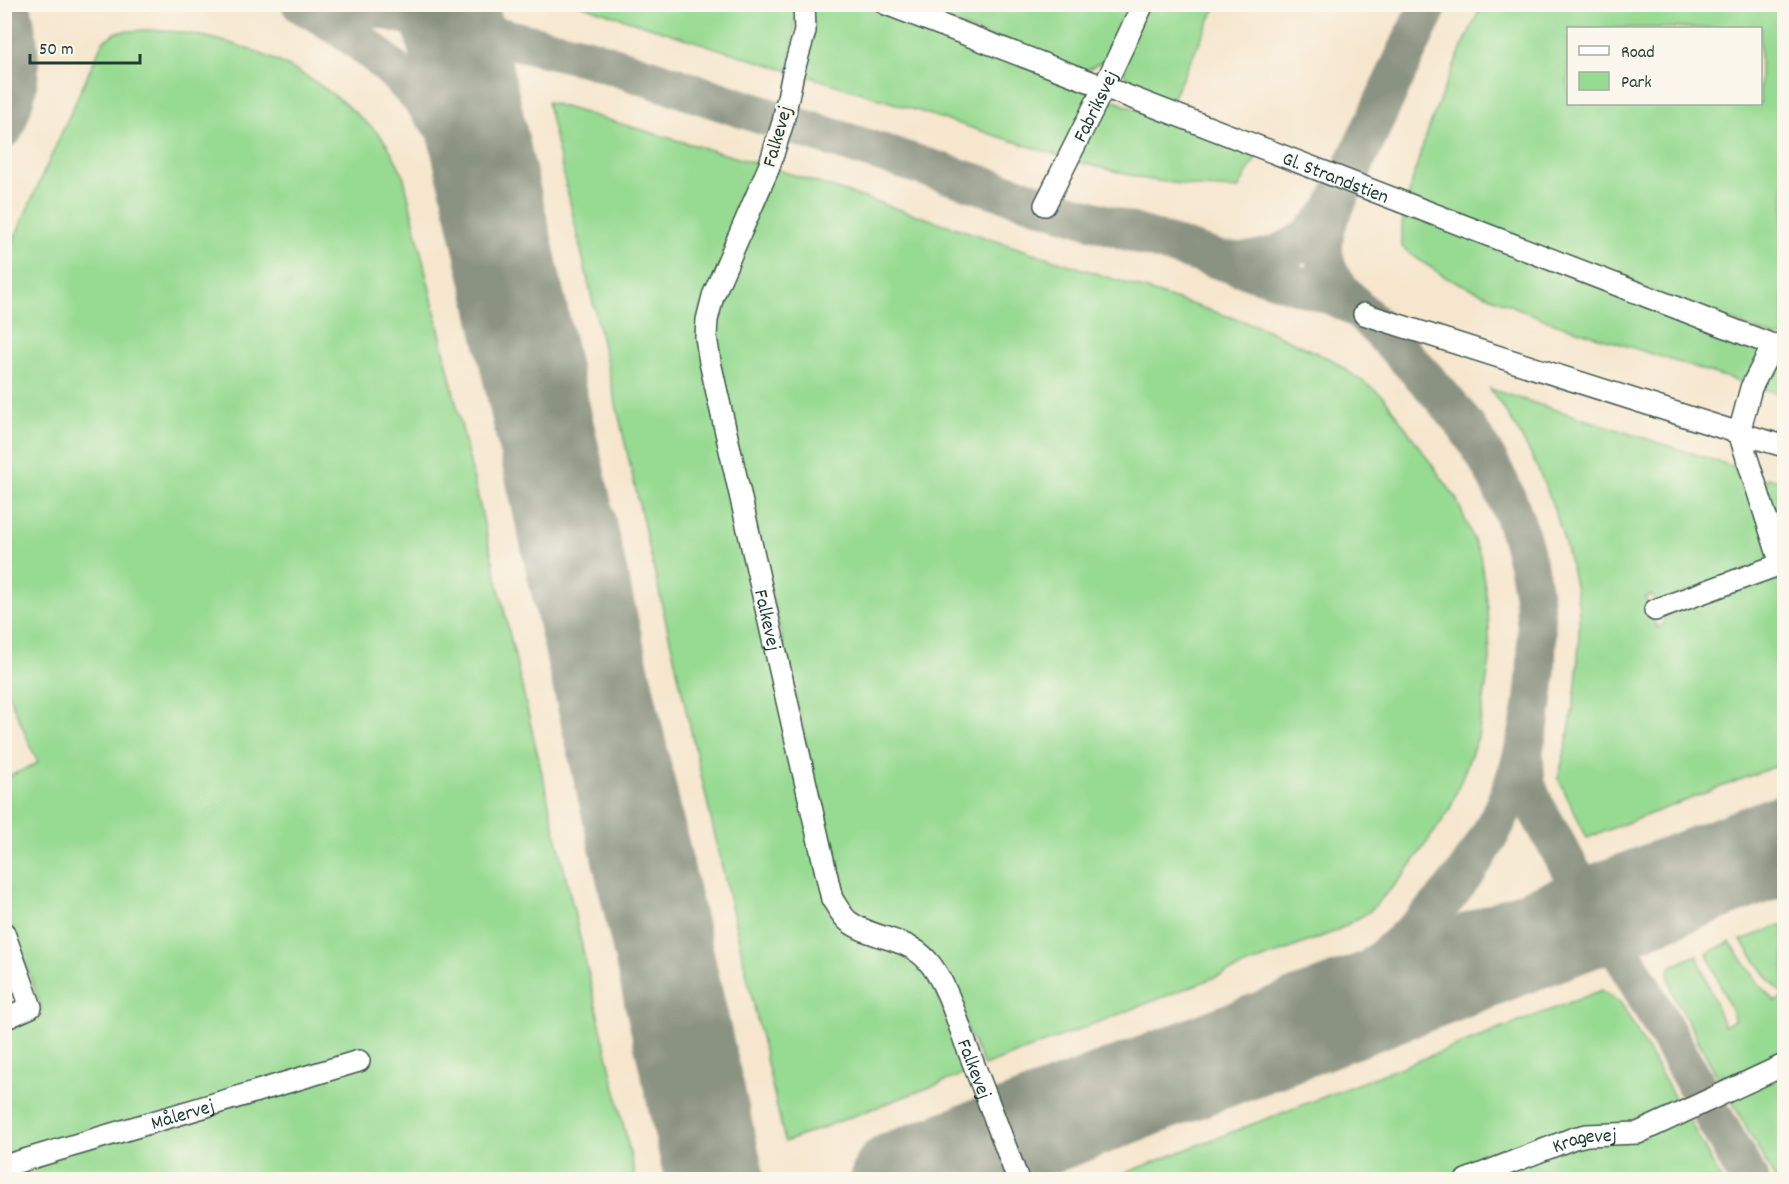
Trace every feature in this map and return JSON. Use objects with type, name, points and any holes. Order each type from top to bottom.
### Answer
[{"type":"lane","name":"Falkevej","points":[[804,4],[805,31],[783,122],[769,167],[713,296],[706,320],[710,362],[832,899],[849,921],[863,930],[916,951],[927,960],[939,977],[1018,1179]]},
{"type":"lane","name":"Gl. Strandstien","points":[[886,4],[1779,345]]},
{"type":"lane","name":"Fabriksvej","points":[[1045,206],[1143,4]]},
{"type":"lane","points":[[1364,314],[1785,446]]},
{"type":"lane","points":[[1655,610],[1781,564],[1739,433],[1751,388],[1779,345]]},
{"type":"lane","points":[[4,933],[31,1007],[4,1019]]},
{"type":"lane","name":"Målervej","points":[[4,1166],[359,1061]]},
{"type":"lane","name":"Kragevej","points":[[1466,1179],[1574,1138],[1587,1135],[1638,1133],[1785,1065]]},
{"type":"green space","points":[[580,5],[798,5],[789,71]]},
{"type":"green space","points":[[809,5],[864,5],[1092,91],[1060,156],[798,73]]},
{"type":"green space","points":[[904,5],[1136,5],[1112,56],[1083,72]]},
{"type":"green space","points":[[1148,5],[1217,5],[1173,97],[1156,100],[1129,86],[1121,62]]},
{"type":"green space","points":[[1482,5],[1784,5],[1784,337],[1774,337],[1408,198],[1422,148],[1450,75]]},
{"type":"green space","points":[[145,30],[175,32],[234,44],[289,67],[339,99],[375,130],[388,146],[403,174],[636,1179],[5,1179],[4,1028],[42,1010],[13,929],[5,921],[5,778],[38,763],[5,687],[5,252],[13,241],[103,41],[117,32]]},
{"type":"green space","points":[[1104,97],[1257,156],[1238,189],[1202,187],[1145,179],[1075,161]]},
{"type":"green space","points":[[547,102],[765,166],[703,318],[828,903],[905,950],[929,971],[967,1073],[785,1142]]},
{"type":"green space","points":[[772,168],[1258,326],[1332,360],[1383,396],[1456,498],[1480,555],[1488,607],[1490,660],[1478,737],[1449,811],[1404,875],[1369,912],[1336,931],[984,1066],[945,980],[845,911],[710,328]]},
{"type":"green space","points":[[1405,212],[1758,348],[1762,354],[1744,383],[1548,321],[1447,278],[1416,258],[1402,247],[1402,225]]},
{"type":"green space","points":[[1784,353],[1784,395],[1755,387],[1777,354]]},
{"type":"green space","points":[[1490,389],[1745,470],[1775,560],[1657,603],[1652,595],[1645,597],[1657,628],[1664,624],[1663,615],[1784,568],[1784,763],[1587,838],[1558,778],[1572,718],[1577,677],[1579,615],[1574,582],[1545,484],[1516,427]]},
{"type":"green space","points":[[1767,478],[1784,482],[1784,561],[1763,490]]},
{"type":"green space","points":[[1784,924],[1784,995],[1768,978],[1741,940]]},
{"type":"green space","points":[[1730,942],[1762,988],[1776,1002],[1784,995],[1784,1062],[1724,1089],[1673,994],[1669,976],[1670,967],[1697,955],[1724,1026],[1735,1020],[1707,953]]},
{"type":"green space","points":[[1602,990],[1621,1003],[1681,1109],[1639,1128],[1585,1130],[1455,1179],[1107,1180]]},
{"type":"green space","points":[[1784,1070],[1784,1179],[1775,1179],[1729,1096]]},
{"type":"green space","points":[[1687,1116],[1721,1179],[1478,1180],[1576,1142]]},
{"type":"taxiway","points":[[4,129],[14,101],[19,74],[18,44],[11,4]]},
{"type":"taxiway","points":[[301,4],[326,18],[373,52],[415,92],[434,114],[466,162],[500,238]]},
{"type":"taxiway","points":[[359,4],[590,58],[783,122],[1333,296],[1364,314]]},
{"type":"taxiway","points":[[1229,261],[1251,261],[1284,252],[1303,241],[1333,210],[1429,4]]},
{"type":"taxiway","points":[[1244,1049],[1359,978],[1418,927],[1450,893],[1485,843],[1511,788],[1528,730],[1536,670],[1535,609],[1524,549],[1504,492],[1474,438],[1452,408],[1334,281],[1323,250],[1327,225],[1333,210]]},
{"type":"taxiway","points":[[1524,754],[1526,784],[1534,804],[1573,874],[1626,960],[1749,1180]]},
{"type":"runway","points":[[448,4],[715,1180]]},
{"type":"runway","points":[[900,1180],[1784,844]]}]
